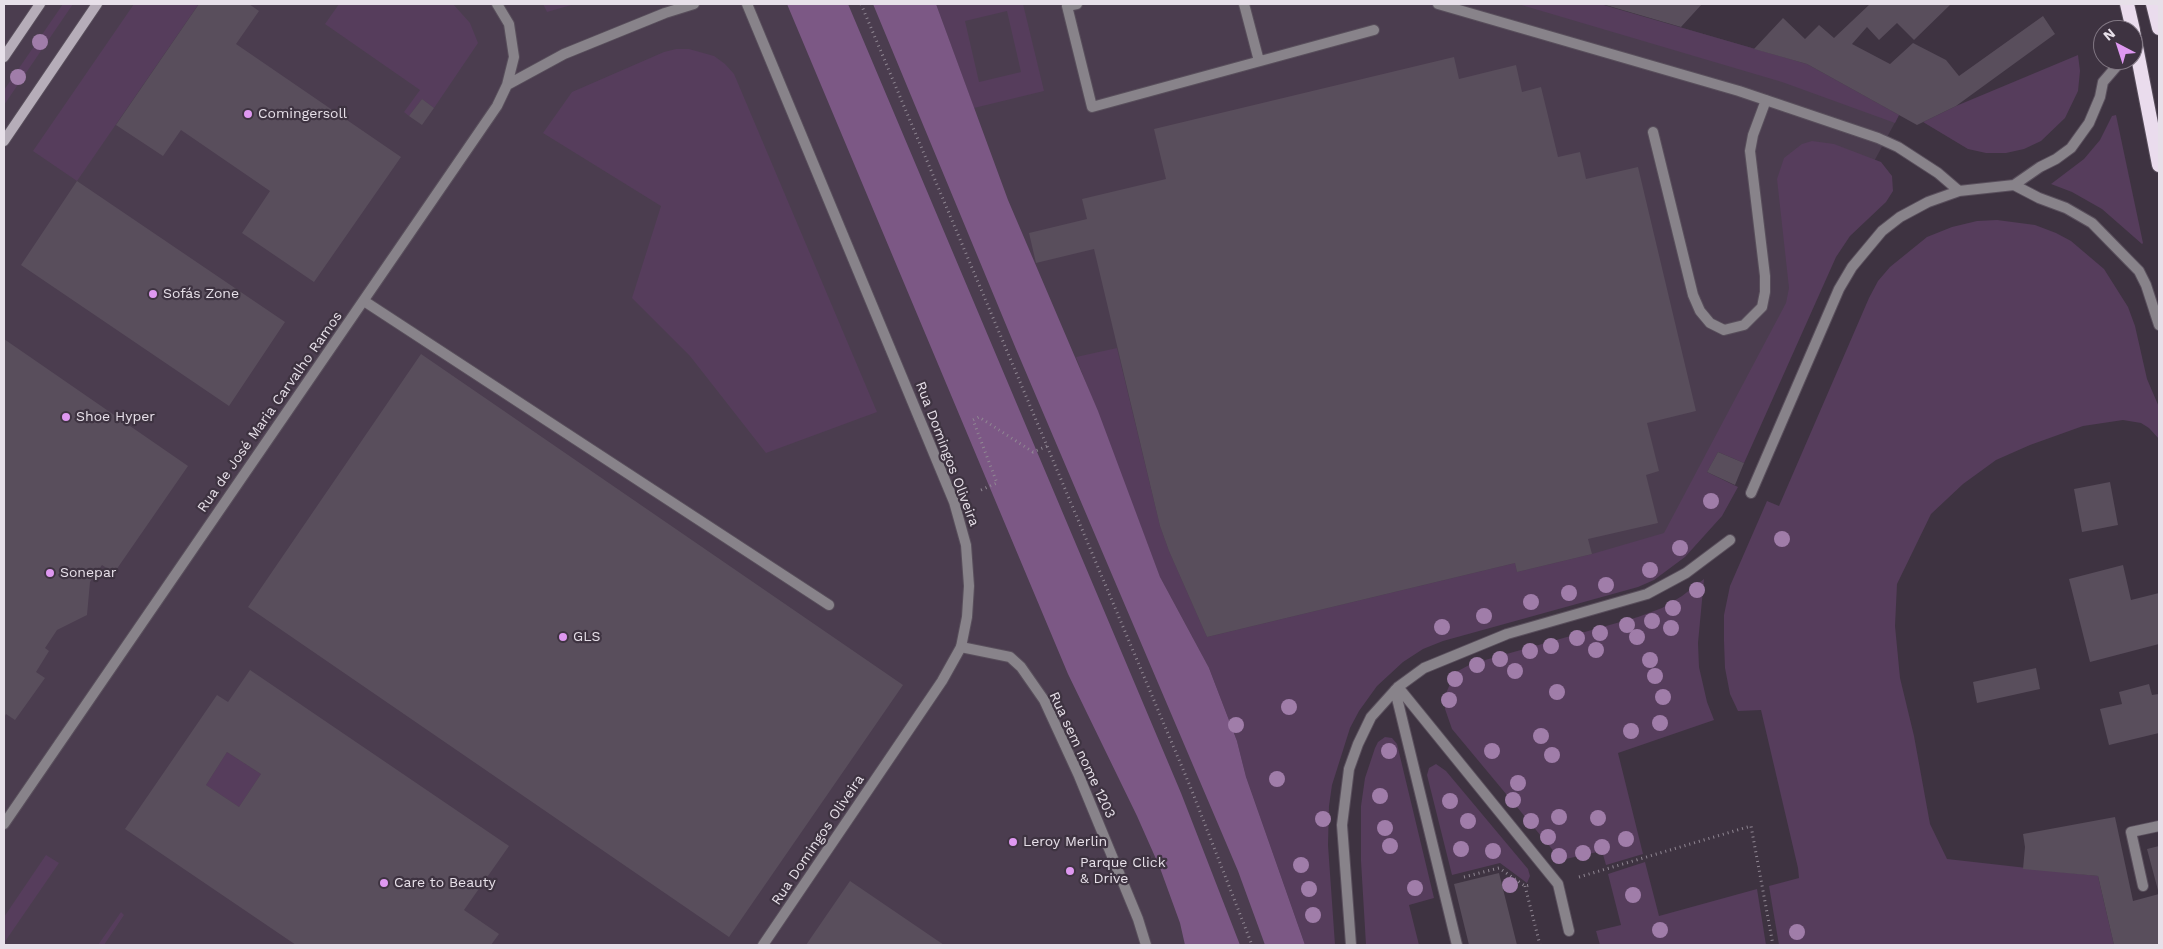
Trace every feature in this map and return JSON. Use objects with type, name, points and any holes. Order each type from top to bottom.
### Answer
[{"type":"highway","points":[[2127,4],[2130,20]]},
{"type":"highway","points":[[2153,4],[2159,28]]},
{"type":"highway","points":[[2140,70],[2159,165]]},
{"type":"main road","points":[[4,57],[40,4]]},
{"type":"main road","points":[[4,141],[98,4]]},
{"type":"street","name":"Rua de José Maria Carvalho Ramos","points":[[4,824],[486,123],[508,85],[514,56],[509,24],[497,4]]},
{"type":"street","points":[[508,85],[564,54],[664,13],[694,4]]},
{"type":"street","name":"Rua Domingos Oliveira","points":[[747,4],[954,502],[966,544],[969,586],[967,618],[961,647],[942,681],[763,945]]},
{"type":"street","points":[[1077,4],[1067,6],[1092,107],[1374,30]]},
{"type":"street","points":[[1244,4],[1259,62]]},
{"type":"street","points":[[1438,4],[1766,100],[1878,138],[1898,147],[1938,173],[1959,191]]},
{"type":"street","points":[[1751,493],[1839,289],[1852,267],[1882,231],[1928,202],[1959,191],[2014,185],[2040,167],[2056,159],[2076,141],[2089,123],[2100,97],[2103,82],[2113,70]]},
{"type":"street","points":[[1653,132],[1693,296],[1700,311],[1710,323],[1724,330],[1744,325],[1762,307],[1765,292],[1765,276],[1750,151],[1753,135],[1766,100]]},
{"type":"street","points":[[2014,185],[2039,198],[2066,208],[2092,223],[2139,271],[2146,285],[2159,325]]},
{"type":"street","points":[[364,300],[830,605]]},
{"type":"street","points":[[1351,945],[1342,825],[1349,770],[1358,744],[1371,717],[1397,688],[1424,668],[1507,634],[1646,594],[1686,573],[1730,540]]},
{"type":"street","name":"Rua sem nome 1203","points":[[961,647],[1010,657],[1021,667],[1044,700],[1080,776],[1138,919],[1146,945]]},
{"type":"street","points":[[1397,688],[1457,945]]},
{"type":"street","points":[[1397,688],[1558,884],[1569,931]]},
{"type":"street","points":[[2143,886],[2131,832],[2159,826]]},
{"type":"path","points":[[860,4],[1190,786],[1252,945]]},
{"type":"path","points":[[981,490],[998,483],[973,420],[979,417],[1033,452],[1047,446]]},
{"type":"path","points":[[1524,886],[1558,884],[1751,826],[1773,945]]},
{"type":"path","points":[[1442,883],[1499,868],[1524,886],[1540,945]]},
{"type":"shaded area","points":[[4,4],[1600,4],[1807,64],[1899,115],[1707,472],[1662,562],[1209,668],[1305,945],[4,945]]},
{"type":"shaded area","points":[[63,4],[73,4],[4,105],[4,90]]},
{"type":"shaded area","points":[[134,4],[198,5],[77,181],[33,151]]},
{"type":"shaded area","points":[[339,4],[453,4],[470,23],[478,43],[434,108],[422,99],[409,116],[404,112],[420,90],[325,24]]},
{"type":"shaded area","points":[[543,4],[575,4],[547,12]]},
{"type":"shaded area","points":[[787,4],[848,4],[1181,793],[1240,945],[1185,945],[1180,923],[1160,868],[1068,674]]},
{"type":"shaded area","points":[[873,4],[936,4],[1008,200],[1098,411],[1160,577],[1209,668],[1237,741],[1246,777],[1305,945],[1265,945],[1238,871],[1016,349]]},
{"type":"shaded area","points":[[936,4],[1023,4],[1044,91],[974,108]],"holes":[[[1007,11],[1021,72],[979,82],[965,21]]]},
{"type":"shaded area","points":[[1518,4],[1600,4],[1807,64],[1899,115],[1895,123],[1782,82]]},
{"type":"shaded area","points":[[676,49],[689,49],[714,56],[734,74],[877,412],[766,453],[690,356],[632,298],[661,206],[543,133],[572,92],[664,52]]},
{"type":"shaded area","points":[[2078,55],[2080,71],[2078,91],[2065,118],[2041,141],[2024,149],[2006,153],[1986,153],[1968,149],[1923,122],[1956,106]]},
{"type":"shaded area","points":[[2116,115],[2142,244],[2102,209],[2072,192],[2051,184],[2084,159],[2100,140],[2112,116]]},
{"type":"shaded area","points":[[1812,141],[1834,144],[1881,162],[1892,176],[1893,191],[1886,202],[1850,236],[1836,257],[1744,463],[1718,452],[1707,472],[1738,487],[1722,516],[1685,557],[1654,580],[1638,587],[1443,641],[1423,649],[1403,662],[1377,686],[1359,711],[1350,728],[1332,785],[1329,806],[1328,845],[1335,945],[1305,945],[1246,777],[1237,741],[1209,668],[1160,577],[1076,357],[1117,348],[1160,526],[1207,637],[1515,563],[1517,572],[1592,554],[1664,533],[1786,303],[1789,288],[1777,179],[1784,158],[1802,144]]},
{"type":"shaded area","points":[[1997,220],[2035,225],[2056,233],[2071,241],[2104,269],[2128,307],[2135,326],[2147,379],[2159,407],[2159,439],[2149,428],[2141,423],[2123,420],[2083,426],[2030,445],[1996,460],[1963,484],[1931,514],[1897,584],[1895,626],[1900,678],[1914,736],[1930,824],[1947,859],[2098,876],[2114,945],[1779,945],[1769,886],[1799,878],[1798,868],[1761,710],[1738,711],[1730,694],[1725,668],[1724,615],[1730,586],[1767,501],[1779,506],[1878,281],[1890,267],[1927,237],[1952,227],[1977,221]]},
{"type":"shaded area","points":[[1704,579],[1698,643],[1699,667],[1707,702],[1714,720],[1618,753],[1643,854],[1606,865],[1602,851],[1561,860],[1452,729],[1445,709],[1447,691],[1453,677],[1458,671],[1471,664],[1638,617],[1662,608]]},
{"type":"shaded area","points":[[1385,737],[1392,738],[1397,744],[1434,898],[1409,905],[1419,945],[1366,945],[1361,861],[1361,806],[1365,778],[1375,748],[1378,742]]},
{"type":"shaded area","points":[[227,752],[261,774],[239,807],[206,785]]},
{"type":"shaded area","points":[[1436,764],[1446,771],[1528,869],[1530,876],[1527,883],[1500,863],[1452,875],[1427,775],[1429,768]]},
{"type":"shaded area","points":[[46,855],[59,863],[4,943],[4,917]]},
{"type":"shaded area","points":[[1645,862],[1659,916],[1757,889],[1766,945],[1600,945],[1596,931],[1621,925],[1608,874]]},
{"type":"shaded area","points":[[121,912],[124,915],[104,945],[98,945]]},
{"type":"building","name":"Comingersoll","points":[[199,4],[249,4],[259,11],[236,44],[401,157],[314,282],[242,233],[270,191],[181,130],[163,156],[116,125]]},
{"type":"building","points":[[1602,4],[1702,4],[1681,27]]},
{"type":"building","points":[[1870,4],[1951,4],[1914,40],[1897,23],[1879,40],[1867,27],[1852,44],[1890,64],[1913,43],[1946,60],[1959,76],[2043,16],[2055,34],[1956,106],[1917,125],[1807,64],[1754,49],[1783,18],[1805,39],[1819,25],[1834,38]]},
{"type":"building","points":[[1454,57],[1459,79],[1516,65],[1522,92],[1541,87],[1558,157],[1580,152],[1586,179],[1638,167],[1696,411],[1647,423],[1659,471],[1646,475],[1658,523],[1588,539],[1592,554],[1517,572],[1515,563],[1207,637],[1160,526],[1094,249],[1036,263],[1029,233],[1087,219],[1082,199],[1166,179],[1154,129]]},
{"type":"building","points":[[422,99],[434,108],[422,125],[409,116]]},
{"type":"building","points":[[77,181],[285,322],[229,406],[21,265]]},
{"type":"building","points":[[4,339],[188,466],[114,573],[102,565],[90,582],[87,615],[57,630],[45,648],[49,651],[36,672],[45,678],[15,720],[6,714],[4,718]]},
{"type":"building","name":"GLS","points":[[421,354],[903,685],[729,937],[248,607]]},
{"type":"building","points":[[1718,452],[1744,463],[1735,485],[1707,472]]},
{"type":"building","points":[[2110,482],[2118,525],[2082,532],[2074,489]]},
{"type":"building","points":[[2123,565],[2131,600],[2159,593],[2159,644],[2090,662],[2069,579]]},
{"type":"building","points":[[2036,668],[2040,689],[1977,703],[1973,682]]},
{"type":"building","points":[[250,670],[509,846],[464,910],[499,934],[491,945],[296,945],[125,829],[217,695],[228,702]],"holes":[[[227,752],[261,774],[239,807],[206,785]]]},
{"type":"building","points":[[2149,684],[2152,695],[2159,694],[2159,733],[2109,745],[2100,709],[2122,704],[2119,692]]},
{"type":"building","points":[[2115,817],[2133,901],[2159,894],[2159,945],[2114,945],[2098,876],[2023,869],[2025,847],[2023,834]]},
{"type":"building","points":[[2159,846],[2159,894],[2147,849]]},
{"type":"building","points":[[1499,873],[1517,945],[1469,945],[1454,884]]},
{"type":"building","points":[[850,881],[944,945],[806,945]]},
{"type":"place","name":"Comingersoll","points":[[248,114]]},
{"type":"place","name":"Sofás Zone","points":[[153,294]]},
{"type":"place","name":"Shoe Hyper","points":[[66,417]]},
{"type":"place","name":"Sonepar","points":[[50,573]]},
{"type":"place","name":"GLS","points":[[563,637]]},
{"type":"place","name":"Leroy Merlin","points":[[1013,842]]},
{"type":"place","name":"Parque Click & Drive","points":[[1070,871]]},
{"type":"place","name":"Care to Beauty","points":[[384,883]]}]
